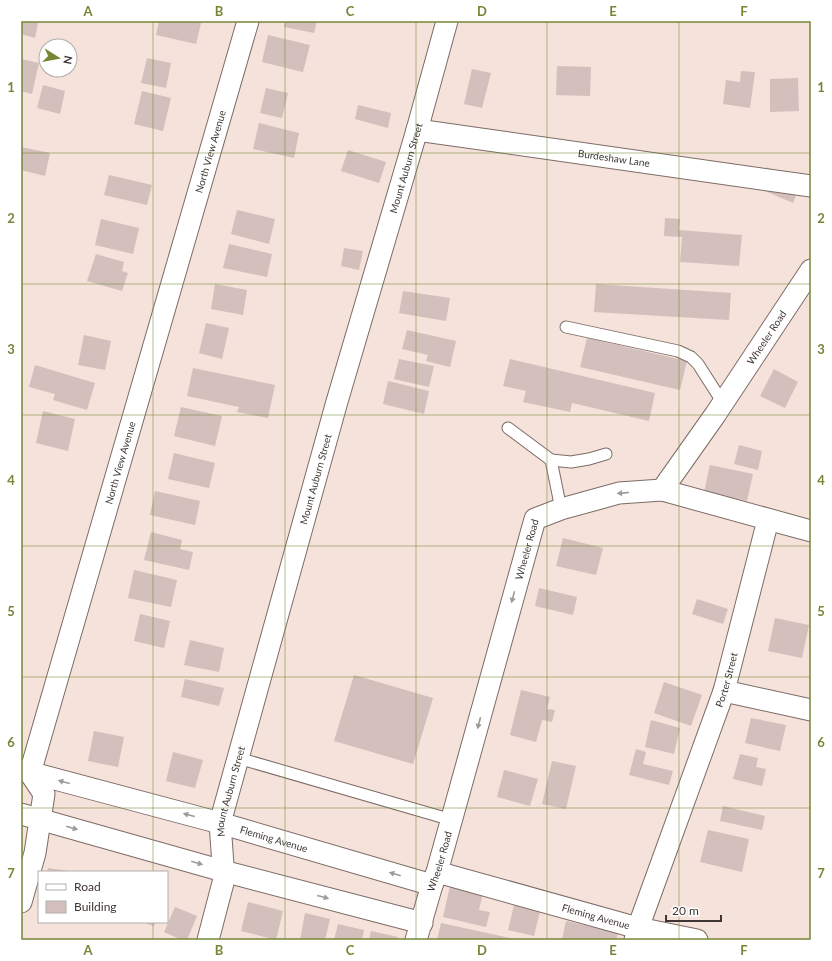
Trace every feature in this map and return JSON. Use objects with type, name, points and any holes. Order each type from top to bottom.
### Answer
[{"type":"street","name":"North View Avenue","points":[[26,772],[248,21]]},
{"type":"street","name":"Mount Auburn Street","points":[[208,940],[224,879],[220,823],[336,405],[417,130],[447,21]]},
{"type":"street","name":"Burdeshaw Lane","points":[[417,130],[811,186]]},
{"type":"street","name":"Wheeler Road","points":[[419,932],[452,820],[535,519],[561,509],[619,493],[662,490],[723,403],[811,270]]},
{"type":"street","points":[[662,490],[811,531]]},
{"type":"street","name":"Porter Street","points":[[637,934],[724,691],[768,520]]},
{"type":"street","points":[[724,691],[811,710]]},
{"type":"street","points":[[21,902],[35,853],[30,817],[44,794],[26,772]]},
{"type":"street","name":"Fleming Avenue","points":[[26,772],[435,879],[637,934],[697,940]]},
{"type":"street","points":[[30,817],[223,871],[419,932]]},
{"type":"lane","points":[[566,327],[678,351],[690,357],[698,364],[723,403]]},
{"type":"lane","points":[[508,428],[551,460],[571,462],[606,454]]},
{"type":"lane","points":[[551,460],[561,509]]},
{"type":"lane","points":[[238,758],[452,820]]},
{"type":"building","points":[[21,21],[38,23],[35,38],[21,34]]},
{"type":"building","points":[[159,21],[190,21],[201,23],[196,44],[156,35]]},
{"type":"building","points":[[285,21],[317,21],[314,33],[284,27]]},
{"type":"building","points":[[268,35],[310,45],[303,72],[262,62]]},
{"type":"building","points":[[147,58],[171,63],[166,88],[141,83]]},
{"type":"building","points":[[21,59],[38,63],[32,94],[21,91]]},
{"type":"building","points":[[557,66],[591,67],[590,96],[556,95]]},
{"type":"building","points":[[472,69],[491,73],[482,108],[464,104]]},
{"type":"building","points":[[741,71],[755,72],[750,108],[723,104],[726,80],[740,82]]},
{"type":"building","points":[[798,78],[799,111],[770,112],[770,79]]},
{"type":"building","points":[[43,85],[65,91],[60,114],[37,108]]},
{"type":"building","points":[[266,88],[288,93],[282,118],[260,113]]},
{"type":"building","points":[[142,91],[171,98],[163,131],[134,124]]},
{"type":"building","points":[[358,105],[391,113],[388,128],[355,119]]},
{"type":"building","points":[[259,123],[299,133],[294,158],[253,149]]},
{"type":"building","points":[[21,147],[50,153],[45,176],[21,170]]},
{"type":"building","points":[[348,150],[386,162],[379,183],[341,171]]},
{"type":"building","points":[[767,167],[801,182],[793,203],[758,188]]},
{"type":"building","points":[[109,175],[152,185],[147,205],[104,195]]},
{"type":"building","points":[[237,210],[275,219],[269,244],[231,234]]},
{"type":"building","points":[[665,218],[680,219],[679,230],[742,235],[739,266],[680,262],[682,237],[664,236]]},
{"type":"building","points":[[101,219],[139,228],[133,254],[95,245]]},
{"type":"building","points":[[229,244],[272,254],[267,277],[223,268]]},
{"type":"building","points":[[344,248],[363,251],[359,270],[341,266]]},
{"type":"building","points":[[96,254],[124,262],[122,271],[128,273],[122,291],[87,281]]},
{"type":"building","points":[[215,284],[247,290],[243,315],[211,309]]},
{"type":"building","points":[[596,284],[731,293],[729,320],[594,312]]},
{"type":"building","points":[[403,291],[450,298],[446,321],[399,313]]},
{"type":"building","points":[[206,323],[229,328],[222,359],[199,353]]},
{"type":"building","points":[[407,330],[456,341],[450,367],[426,361],[428,355],[402,349]]},
{"type":"building","points":[[84,335],[111,341],[105,370],[78,365]]},
{"type":"building","points":[[587,338],[687,361],[680,390],[580,367]]},
{"type":"building","points":[[399,359],[434,366],[429,387],[394,379]]},
{"type":"building","points":[[510,359],[655,393],[649,421],[572,403],[570,412],[523,402],[526,391],[503,386]]},
{"type":"building","points":[[35,365],[95,383],[87,410],[53,400],[55,394],[29,387]]},
{"type":"building","points":[[193,368],[275,385],[268,418],[237,412],[239,407],[187,396]]},
{"type":"building","points":[[774,369],[798,382],[785,408],[760,396]]},
{"type":"building","points":[[388,381],[429,391],[424,414],[383,404]]},
{"type":"building","points":[[181,407],[222,416],[215,446],[174,436]]},
{"type":"building","points":[[43,411],[75,419],[68,451],[36,443]]},
{"type":"building","points":[[739,445],[762,451],[758,470],[734,464]]},
{"type":"building","points":[[174,453],[215,463],[209,488],[168,479]]},
{"type":"building","points":[[710,465],[753,474],[747,501],[704,492]]},
{"type":"building","points":[[155,491],[200,501],[195,525],[150,515]]},
{"type":"building","points":[[151,532],[182,540],[180,549],[193,552],[189,570],[144,560]]},
{"type":"building","points":[[563,538],[603,548],[596,575],[556,566]]},
{"type":"building","points":[[134,570],[177,580],[171,607],[128,598]]},
{"type":"building","points":[[539,588],[577,597],[573,615],[535,606]]},
{"type":"building","points":[[697,599],[728,609],[723,624],[692,614]]},
{"type":"building","points":[[140,614],[170,621],[164,648],[134,641]]},
{"type":"building","points":[[775,618],[809,625],[802,658],[768,651]]},
{"type":"building","points":[[190,640],[224,648],[219,672],[184,665]]},
{"type":"building","points":[[354,675],[433,698],[413,764],[334,741]]},
{"type":"building","points":[[185,679],[224,688],[219,706],[181,697]]},
{"type":"building","points":[[664,682],[702,695],[691,726],[654,713]]},
{"type":"building","points":[[521,690],[550,697],[547,709],[555,710],[552,722],[542,720],[536,742],[510,735]]},
{"type":"building","points":[[751,718],[786,725],[780,751],[745,743]]},
{"type":"building","points":[[651,720],[680,728],[674,754],[645,747]]},
{"type":"building","points":[[94,731],[124,737],[118,767],[88,761]]},
{"type":"building","points":[[636,749],[646,752],[643,764],[673,771],[669,785],[629,775]]},
{"type":"building","points":[[173,752],[203,760],[195,788],[166,781]]},
{"type":"building","points":[[740,754],[758,758],[756,767],[766,769],[762,786],[733,779]]},
{"type":"building","points":[[552,761],[576,766],[566,809],[542,804]]},
{"type":"building","points":[[504,770],[538,779],[530,806],[497,797]]},
{"type":"building","points":[[723,806],[765,816],[762,830],[720,821]]},
{"type":"building","points":[[708,830],[749,839],[742,872],[700,862]]},
{"type":"building","points":[[48,868],[69,871],[47,871]]},
{"type":"building","points":[[450,886],[483,893],[479,910],[490,912],[486,927],[443,917]]},
{"type":"building","points":[[248,902],[283,911],[276,940],[241,931]]},
{"type":"building","points":[[514,905],[540,911],[534,936],[508,930]]},
{"type":"building","points":[[175,907],[197,916],[187,940],[182,940],[164,932]]},
{"type":"building","points":[[305,913],[330,919],[325,940],[300,940]]},
{"type":"building","points":[[566,921],[618,933],[616,940],[562,940]]},
{"type":"building","points":[[144,923],[155,923],[154,926]]},
{"type":"building","points":[[441,923],[515,939],[515,940],[437,940]]},
{"type":"building","points":[[338,924],[364,930],[362,940],[334,940]]},
{"type":"building","points":[[371,931],[398,937],[398,940],[369,940]]}]
